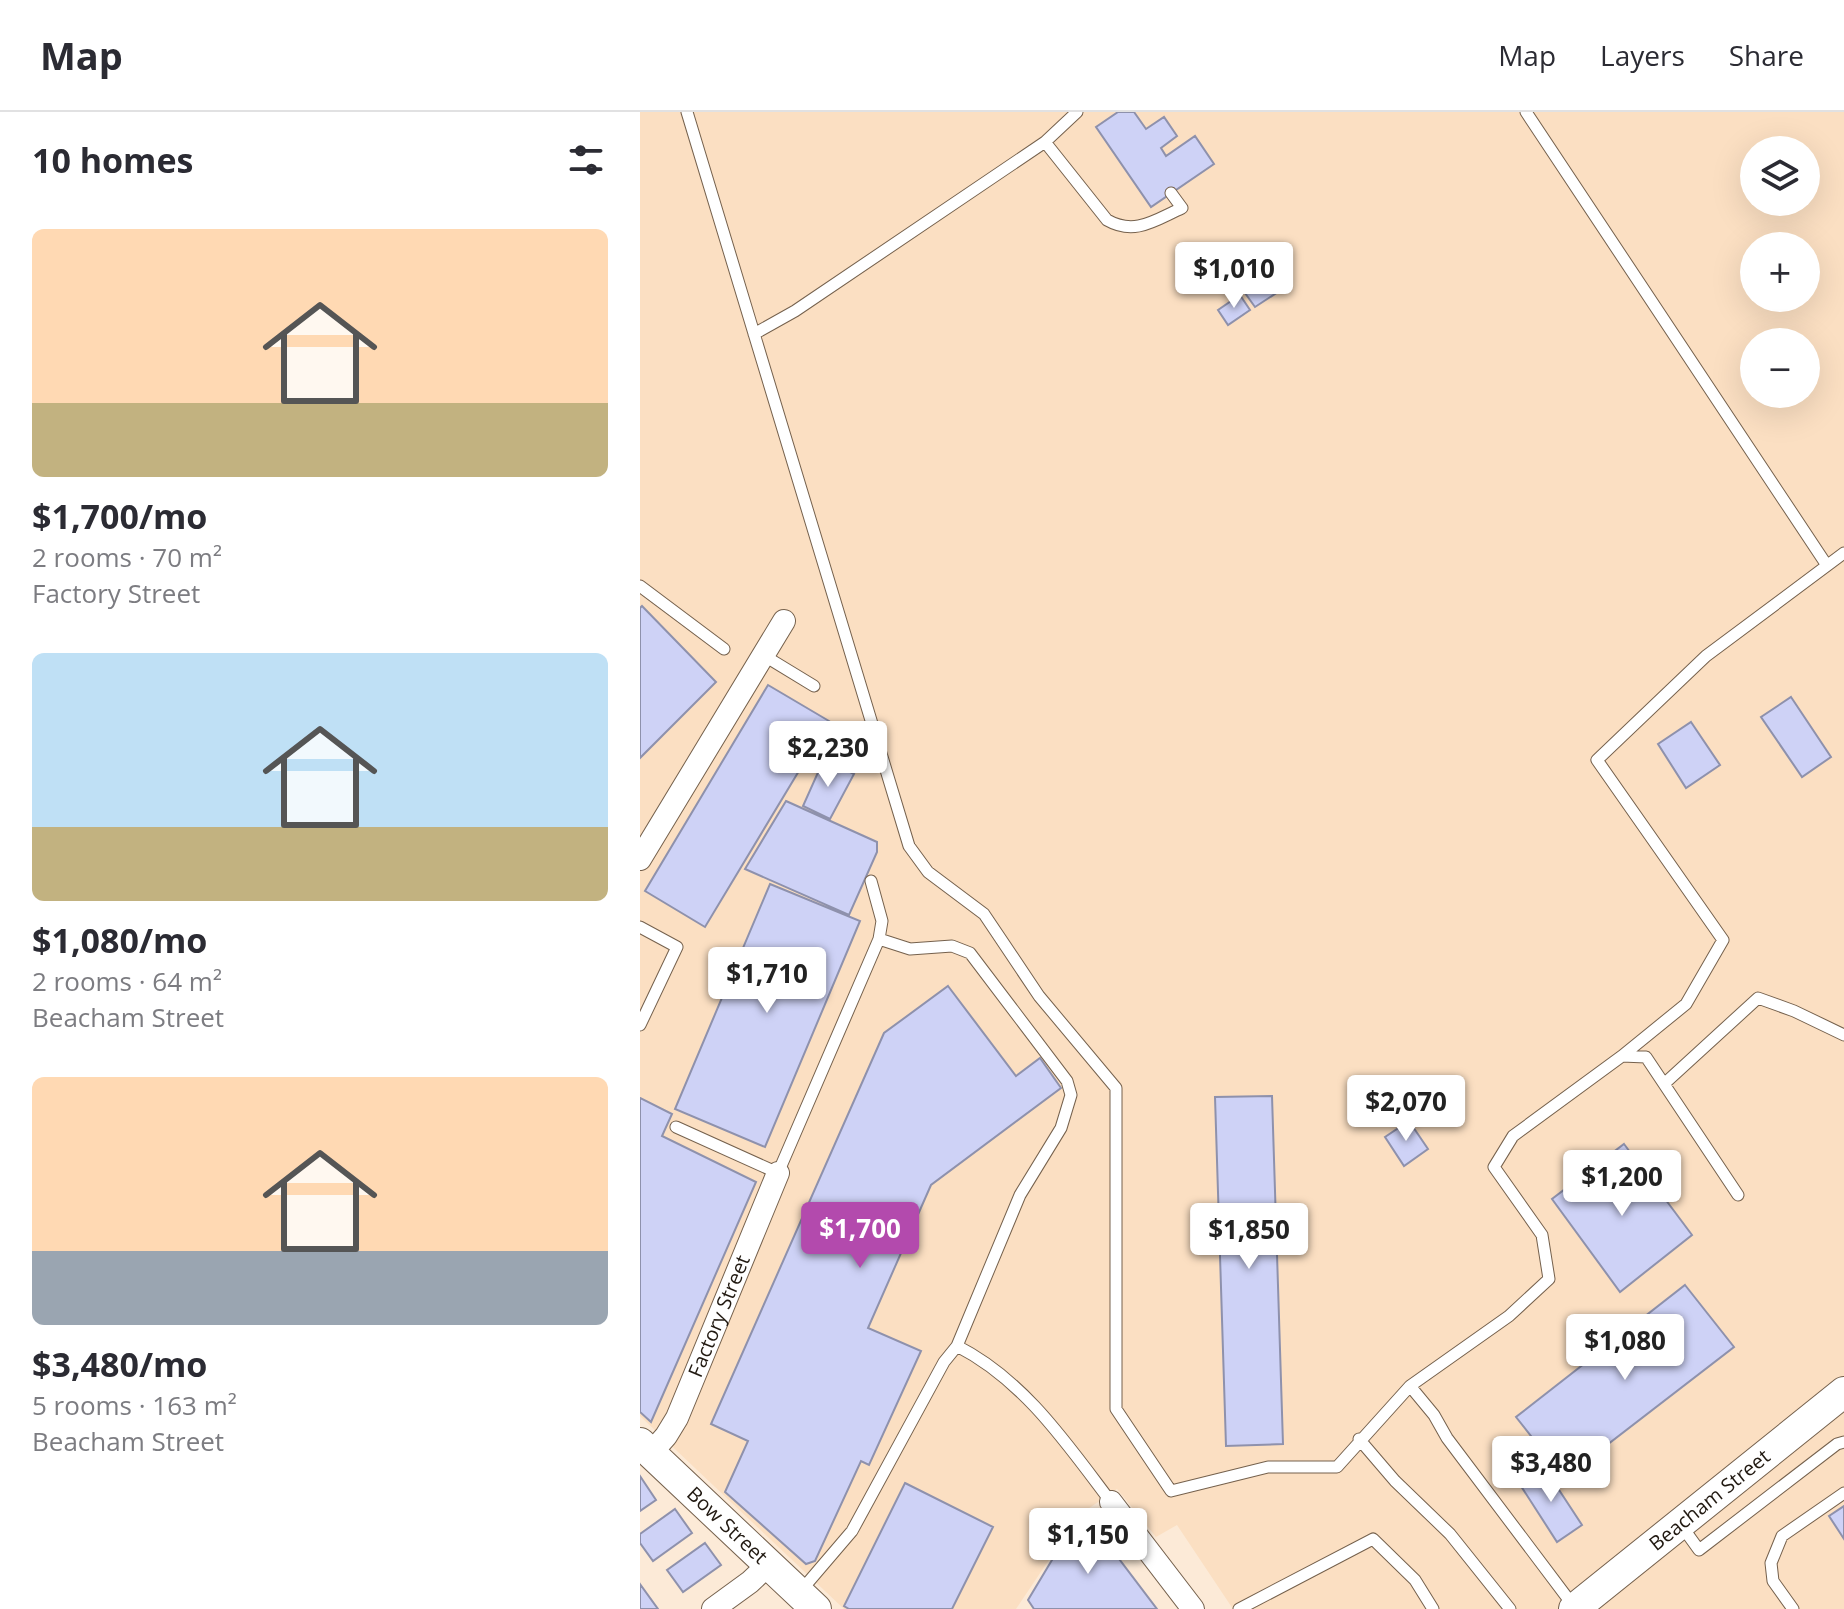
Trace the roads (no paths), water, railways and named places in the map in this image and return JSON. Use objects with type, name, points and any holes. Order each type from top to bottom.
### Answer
[{"type":"main road","name":"Beacham Street","points":[[1574,1609],[1844,1392]]},
{"type":"main road","name":"Bow Street","points":[[645,1448],[807,1601]]},
{"type":"street","points":[[640,859],[784,621]]},
{"type":"street","name":"Factory Street","points":[[645,1448],[666,1436],[677,1418],[778,1173]]},
{"type":"street","points":[[1111,1502],[1193,1609]]},
{"type":"street","points":[[713,1609],[768,1565]]},
{"type":"lane","points":[[687,112],[909,846],[928,872],[984,914],[1039,996],[1116,1088],[1116,1409],[1171,1491],[1268,1467],[1337,1467],[1359,1439],[1410,1386],[1509,1316],[1549,1279],[1542,1235],[1494,1167],[1513,1136],[1622,1056],[1686,1004],[1723,940],[1597,760],[1706,656],[1844,553]]},
{"type":"lane","points":[[754,334],[795,311],[1045,142],[1077,112]]},
{"type":"lane","points":[[1526,112],[1826,564]]},
{"type":"lane","points":[[1045,142],[1107,220],[1120,228],[1138,227],[1182,208],[1171,193]]},
{"type":"lane","points":[[640,586],[724,649]]},
{"type":"lane","points":[[763,655],[814,686]]},
{"type":"lane","points":[[676,1127],[778,1173],[879,939],[882,921],[871,881]]},
{"type":"lane","points":[[640,927],[677,947],[640,1025]]},
{"type":"lane","points":[[807,1601],[852,1531],[944,1362],[957,1346],[1020,1195],[1061,1128],[1070,1103],[1070,1088],[970,953],[952,946],[910,949],[879,939]]},
{"type":"lane","points":[[1664,1084],[1758,998],[1844,1035]]},
{"type":"lane","points":[[1622,1056],[1646,1057],[1738,1195]]},
{"type":"lane","points":[[957,1346],[988,1365],[1038,1409],[1111,1502]]},
{"type":"lane","points":[[1410,1386],[1574,1609]]},
{"type":"lane","points":[[1359,1439],[1395,1481],[1450,1534],[1510,1609]]},
{"type":"lane","points":[[1681,1524],[1699,1550],[1837,1444],[1844,1442]]},
{"type":"lane","points":[[1786,1606],[1773,1581],[1771,1563],[1782,1536],[1844,1493]]},
{"type":"lane","points":[[1239,1609],[1373,1539],[1415,1580],[1433,1609]]}]
